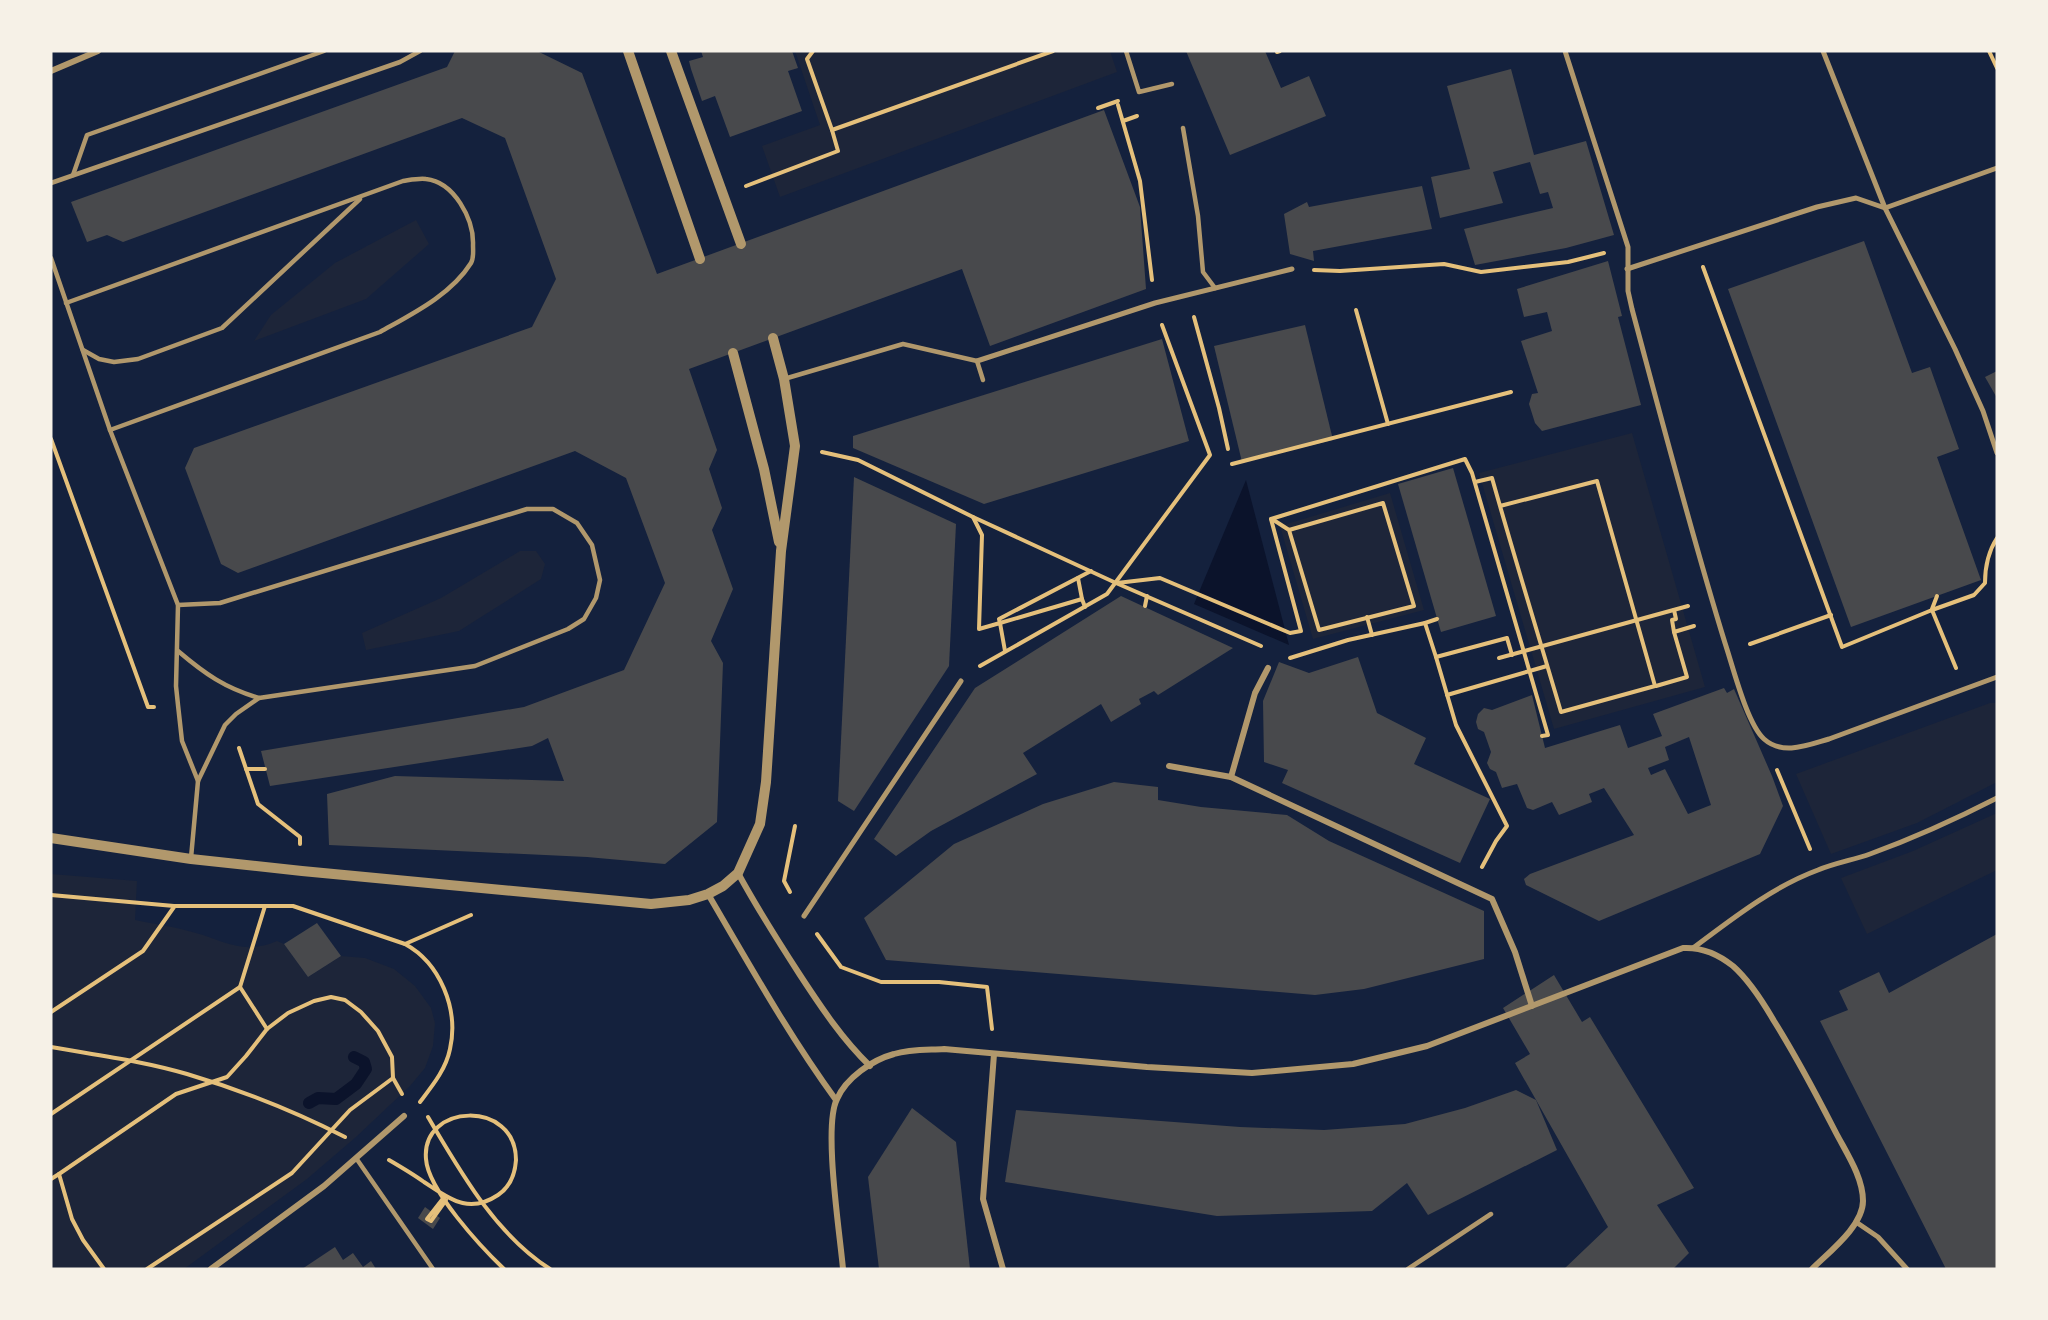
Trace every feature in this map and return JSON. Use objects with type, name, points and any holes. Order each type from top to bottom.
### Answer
[{"type":"street","points":[[51,71],[98,51]]},
{"type":"street","points":[[628,51],[700,259]]},
{"type":"street","points":[[671,51],[741,244]]},
{"type":"street","points":[[1565,51],[1628,247],[1628,291],[1632,309],[1718,620],[1755,727],[1764,739],[1775,746],[1801,747],[1829,739],[1997,676]]},
{"type":"street","points":[[1823,51],[1885,208],[1955,349],[1983,411],[1997,453]]},
{"type":"street","points":[[1627,269],[1817,207],[1856,198],[1885,208],[1997,168]]},
{"type":"street","points":[[977,361],[1155,303],[1292,269]]},
{"type":"street","points":[[51,838],[191,859],[651,904],[689,900],[723,886],[738,873],[760,824],[766,782],[780,551],[795,446],[784,379],[773,338]]},
{"type":"street","points":[[733,353],[764,469],[780,551]]},
{"type":"street","points":[[1231,777],[1255,693],[1268,668]]},
{"type":"street","points":[[804,916],[961,681]]},
{"type":"street","points":[[1169,766],[1231,777],[1492,899],[1515,952],[1532,1006]]},
{"type":"street","points":[[1693,948],[1730,920],[1779,889],[1818,869],[1870,854],[1908,839],[1997,798]]},
{"type":"street","points":[[738,873],[757,909],[823,1010],[851,1048],[870,1066]]},
{"type":"street","points":[[708,894],[775,1010],[804,1056],[836,1100]]},
{"type":"street","points":[[843,1269],[831,1134],[836,1100],[849,1081],[892,1054],[944,1049],[1252,1073],[1353,1064],[1416,1049],[1683,948],[1693,948],[1719,955],[1735,968],[1762,1001],[1799,1060],[1858,1176],[1863,1201],[1856,1222],[1812,1269]]},
{"type":"street","points":[[994,1054],[982,1199],[1003,1269]]},
{"type":"street","points":[[211,1269],[324,1185],[404,1116]]},
{"type":"street","points":[[1856,1222],[1878,1238],[1907,1269]]},
{"type":"lane","points":[[73,175],[87,135],[324,51]]},
{"type":"lane","points":[[51,183],[400,62],[420,51]]},
{"type":"lane","points":[[1126,51],[1139,92],[1172,84]]},
{"type":"lane","points":[[1183,128],[1198,216],[1203,272],[1215,288]]},
{"type":"lane","points":[[66,303],[403,181],[427,178],[449,189],[466,210],[474,236],[473,260],[459,280],[417,311],[380,333],[110,430]]},
{"type":"lane","points":[[83,350],[99,359],[114,362],[138,359],[222,328],[362,197]]},
{"type":"lane","points":[[51,258],[110,430],[178,605],[176,686],[182,741],[198,781]]},
{"type":"lane","points":[[784,379],[903,344],[977,361],[983,380]]},
{"type":"lane","points":[[178,605],[220,603],[527,509],[552,509],[578,523],[592,545],[600,580],[596,597],[584,619],[568,629],[475,666],[259,698],[240,693],[219,683],[178,651]]},
{"type":"lane","points":[[191,859],[198,781],[225,725],[259,698]]},
{"type":"lane","points":[[356,1158],[433,1269]]},
{"type":"lane","points":[[1408,1269],[1491,1214]]},
{"type":"path","points":[[740,188],[838,151],[805,51]]},
{"type":"path","points":[[807,59],[813,51]]},
{"type":"path","points":[[832,130],[1053,51]]},
{"type":"path","points":[[1989,51],[1997,69]]},
{"type":"path","points":[[961,681],[982,664],[1107,594],[1210,455],[1155,303],[1140,181],[1124,121]]},
{"type":"path","points":[[1292,269],[1340,271],[1444,264],[1481,272],[1568,262],[1628,247]]},
{"type":"path","points":[[1696,247],[1842,647],[1974,595],[1985,583],[1985,569],[1991,547],[1997,538]]},
{"type":"path","points":[[1188,295],[1220,408],[1228,449]]},
{"type":"path","points":[[1356,310],[1388,424]]},
{"type":"path","points":[[1232,464],[1511,392]]},
{"type":"path","points":[[51,440],[148,707],[158,706]]},
{"type":"path","points":[[815,451],[858,460],[973,517],[1116,583],[1266,648]]},
{"type":"path","points":[[1271,519],[1465,459],[1474,482],[1534,684],[1548,735],[1542,736]]},
{"type":"path","points":[[1474,482],[1492,478],[1500,506],[1547,666],[1561,712],[1687,677],[1671,620],[1676,619],[1672,610],[1524,651],[1512,655],[1499,658]]},
{"type":"path","points":[[1500,506],[1597,481],[1655,686]]},
{"type":"path","points":[[1271,519],[1290,530],[1319,630],[1414,606],[1383,503],[1290,530]]},
{"type":"path","points":[[973,517],[982,535],[979,629],[1082,599]]},
{"type":"path","points":[[1116,583],[1160,578],[1290,633],[1301,630],[1271,519]]},
{"type":"path","points":[[1005,651],[999,619],[1092,570]]},
{"type":"path","points":[[1078,578],[1085,607]]},
{"type":"path","points":[[1145,606],[1148,595]]},
{"type":"path","points":[[1937,596],[1932,610],[1956,668]]},
{"type":"path","points":[[1728,652],[1831,615]]},
{"type":"path","points":[[1367,617],[1372,635]]},
{"type":"path","points":[[1284,655],[1291,658],[1348,640],[1437,619]]},
{"type":"path","points":[[1674,632],[1718,620]]},
{"type":"path","points":[[1425,623],[1456,725],[1507,826],[1496,841],[1470,889]]},
{"type":"path","points":[[1436,657],[1507,638],[1512,655]]},
{"type":"path","points":[[1447,695],[1547,666]]},
{"type":"path","points":[[238,743],[258,804],[300,837],[302,871]]},
{"type":"path","points":[[246,769],[265,769]]},
{"type":"path","points":[[1779,774],[1818,869]]},
{"type":"path","points":[[795,826],[784,881],[804,916],[841,967],[881,982],[939,982],[987,987],[994,1054]]},
{"type":"path","points":[[51,896],[174,906],[293,906],[405,944],[419,951],[432,965],[443,988],[453,1026],[450,1050],[441,1074],[419,1103],[404,1116]]},
{"type":"path","points":[[51,1012],[143,951],[174,906]]},
{"type":"path","points":[[51,1114],[240,987],[265,906]]},
{"type":"path","points":[[405,944],[477,912]]},
{"type":"path","points":[[240,987],[267,1029]]},
{"type":"path","points":[[51,1179],[176,1094],[227,1077],[267,1029],[288,1013],[314,1001],[331,997],[345,1000],[361,1012],[378,1031],[392,1057],[393,1078],[402,1093]]},
{"type":"path","points":[[51,1047],[186,1073],[259,1099],[352,1140]]},
{"type":"path","points":[[147,1269],[292,1173],[350,1110],[393,1078]]},
{"type":"path","points":[[419,1103],[476,1193],[506,1230],[550,1269]]},
{"type":"path","points":[[387,1159],[445,1198],[467,1205],[476,1205],[491,1200],[504,1191],[513,1177],[516,1161],[513,1145],[506,1131],[479,1115],[463,1115],[442,1124],[429,1141],[426,1151],[428,1168],[434,1183],[445,1198],[473,1235],[504,1269]]},
{"type":"path","points":[[58,1174],[72,1220],[104,1269]]},
{"type":"path","points":[[445,1198],[431,1221],[427,1219],[445,1198]]},
{"type":"shaded area","points":[[795,51],[1110,51],[1117,72],[780,197],[762,146],[820,125]]},
{"type":"shaded area","points":[[416,220],[429,244],[366,299],[254,341],[271,315],[335,263]]},
{"type":"shaded area","points":[[1632,433],[1705,687],[1554,729],[1479,473]]},
{"type":"shaded area","points":[[1246,480],[1289,645],[1194,604]]},
{"type":"shaded area","points":[[1390,493],[1424,610],[1313,639],[1280,526]]},
{"type":"shaded area","points":[[520,551],[536,551],[545,564],[541,579],[459,631],[366,650],[362,633],[441,598]]},
{"type":"shaded area","points":[[1990,703],[1997,703],[1997,782],[1917,823],[1831,854],[1796,774]]},
{"type":"shaded area","points":[[1997,813],[1997,870],[1867,934],[1841,878],[1913,851]]},
{"type":"shaded area","points":[[51,874],[137,881],[135,920],[173,927],[236,946],[255,947],[277,941],[284,944],[308,977],[341,956],[365,958],[394,969],[415,986],[431,1008],[435,1023],[433,1046],[425,1068],[410,1086],[356,1137],[307,1179],[184,1269],[51,1269]]},
{"type":"building","points":[[455,51],[537,51],[582,73],[657,274],[1104,110],[1140,207],[1146,289],[990,346],[962,269],[689,369],[717,450],[709,469],[722,508],[712,530],[733,589],[711,641],[723,663],[717,822],[665,864],[587,857],[329,845],[327,794],[395,776],[564,781],[548,738],[532,746],[270,786],[261,751],[524,707],[624,670],[665,583],[626,478],[575,451],[238,573],[221,564],[185,468],[194,448],[532,327],[556,279],[505,138],[462,118],[123,242],[107,235],[87,242],[71,202],[447,67]]},
{"type":"building","points":[[701,51],[792,51],[798,68],[788,71],[802,111],[730,137],[715,96],[702,101],[691,69],[689,61],[703,57]]},
{"type":"building","points":[[1186,51],[1265,51],[1281,88],[1309,76],[1326,116],[1230,155]]},
{"type":"building","points":[[1511,69],[1534,155],[1586,141],[1614,235],[1566,248],[1475,265],[1464,229],[1553,208],[1548,192],[1540,194],[1530,162],[1493,172],[1503,203],[1440,218],[1431,177],[1470,169],[1447,86]]},
{"type":"building","points":[[1422,186],[1432,229],[1313,251],[1314,261],[1290,254],[1284,214],[1307,202],[1309,207]]},
{"type":"building","points":[[1864,241],[1912,373],[1930,367],[1959,449],[1937,457],[1981,580],[1851,627],[1728,289]]},
{"type":"building","points":[[1608,261],[1622,316],[1618,317],[1641,405],[1542,431],[1535,423],[1529,404],[1532,394],[1538,393],[1521,341],[1552,331],[1547,312],[1524,317],[1517,289]]},
{"type":"building","points":[[1305,325],[1333,440],[1242,462],[1214,346]]},
{"type":"building","points":[[1162,339],[1189,441],[984,504],[853,448],[853,436]]},
{"type":"building","points":[[1997,371],[1997,398],[1985,377]]},
{"type":"building","points":[[1453,468],[1496,616],[1441,632],[1398,484]]},
{"type":"building","points":[[854,477],[956,524],[949,666],[854,811],[838,801]]},
{"type":"building","points":[[1121,596],[1233,648],[1158,695],[1154,691],[1139,699],[1141,704],[1111,722],[1101,704],[1023,753],[1037,774],[931,831],[896,856],[874,839],[975,688]]},
{"type":"building","points":[[1358,657],[1377,713],[1426,738],[1414,764],[1490,799],[1460,863],[1282,783],[1288,770],[1264,762],[1263,701],[1279,662],[1309,673]]},
{"type":"building","points":[[1724,688],[1727,693],[1734,689],[1783,806],[1760,854],[1599,921],[1526,885],[1524,879],[1530,874],[1634,835],[1604,788],[1589,794],[1592,802],[1559,815],[1552,802],[1533,810],[1527,808],[1517,784],[1502,788],[1496,772],[1490,769],[1487,763],[1491,752],[1484,732],[1478,729],[1476,722],[1478,714],[1484,708],[1492,710],[1532,695],[1545,748],[1620,725],[1628,748],[1662,736],[1653,714]],"holes":[[[1689,737],[1711,805],[1688,814],[1665,769],[1651,775],[1648,768],[1669,760],[1665,747]]]},
{"type":"building","points":[[1114,782],[1158,787],[1158,800],[1201,807],[1287,815],[1329,841],[1484,911],[1484,959],[1364,989],[1315,995],[886,960],[864,918],[954,844],[1043,804]]},
{"type":"building","points":[[317,923],[341,956],[308,977],[284,944]]},
{"type":"building","points":[[1997,934],[1997,1269],[1946,1269],[1820,1021],[1848,1010],[1839,991],[1879,972],[1889,993]]},
{"type":"building","points":[[1554,975],[1582,1022],[1590,1017],[1694,1188],[1657,1205],[1689,1253],[1673,1269],[1564,1269],[1608,1227],[1515,1063],[1530,1054],[1503,1008]]},
{"type":"building","points":[[1516,1090],[1536,1100],[1557,1150],[1428,1215],[1407,1183],[1372,1211],[1217,1216],[1005,1182],[1016,1110],[1240,1127],[1324,1130],[1405,1124],[1465,1108]]},
{"type":"building","points":[[912,1108],[956,1142],[970,1269],[879,1269],[868,1177]]},
{"type":"building","points":[[425,1207],[440,1218],[433,1229],[418,1218]]},
{"type":"building","points":[[335,1247],[343,1260],[353,1253],[363,1267],[371,1261],[376,1269],[302,1269]]},
{"type":"waterway","points":[[309,1103],[318,1098],[336,1099],[356,1084],[366,1069],[364,1062],[354,1057]]}]
